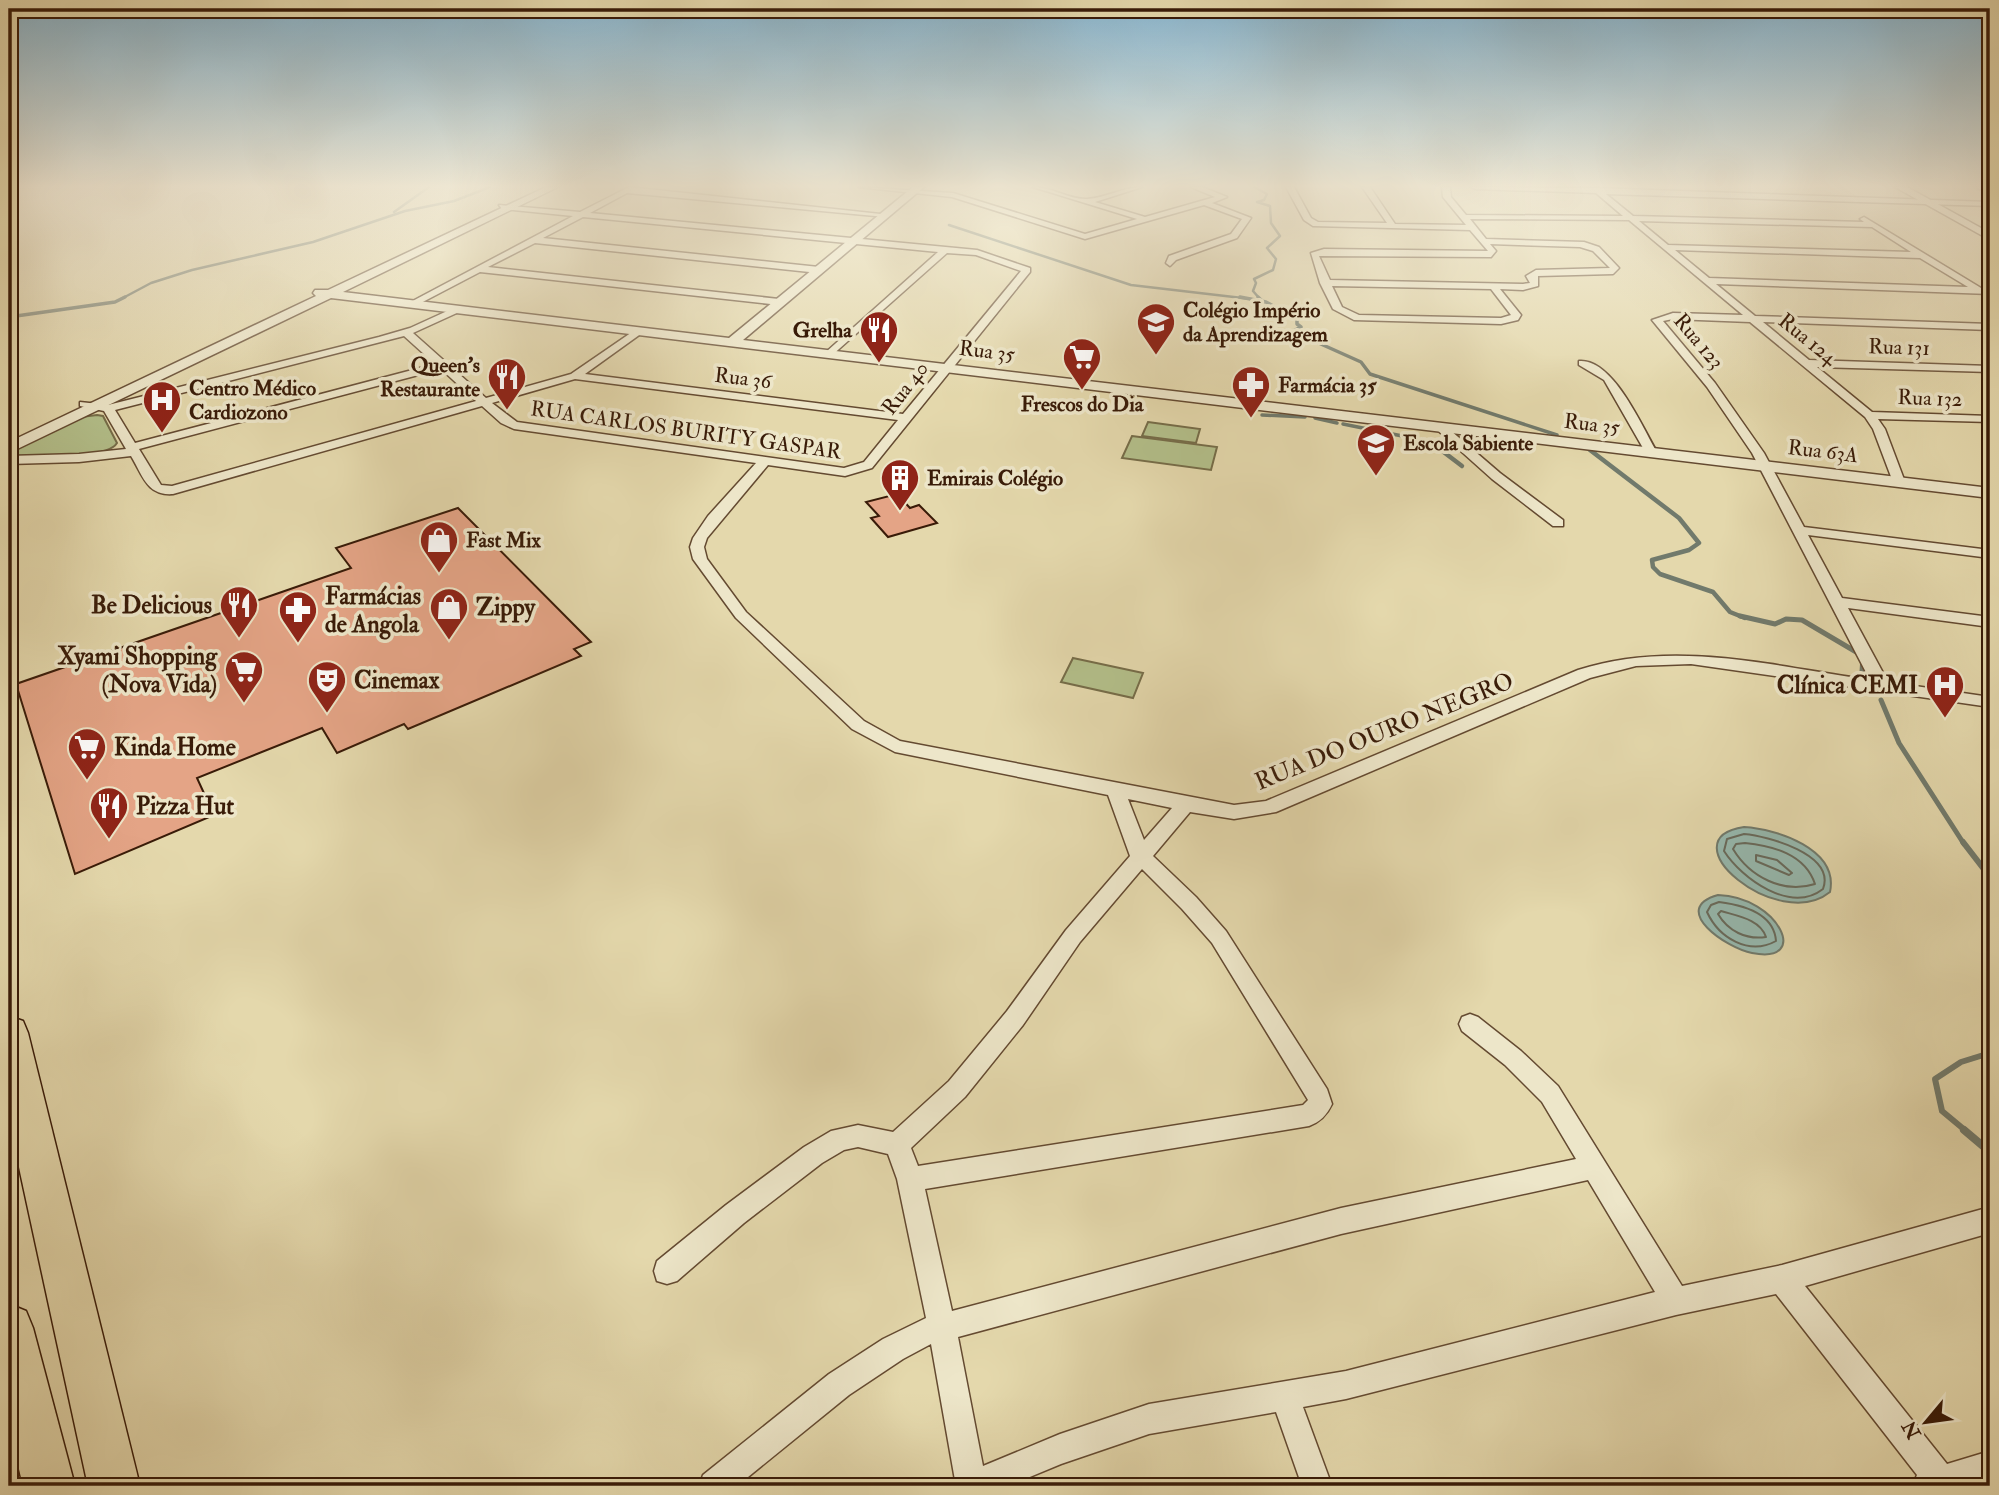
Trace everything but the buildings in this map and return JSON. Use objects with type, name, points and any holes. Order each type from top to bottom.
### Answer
[{"type":"highway","points":[[9,1032],[82,1360],[114,1486]]},
{"type":"highway","points":[[9,1328],[49,1486]]},
{"type":"street","points":[[9,448],[402,257]]},
{"type":"street","points":[[412,304],[503,257]]},
{"type":"street","points":[[693,257],[819,270]]},
{"type":"street","points":[[732,342],[835,257]]},
{"type":"street","points":[[830,354],[938,257]]},
{"type":"street","name":"Rua 40","points":[[867,465],[1027,270],[993,257]]},
{"type":"street","points":[[1170,263],[1175,257]]},
{"type":"street","points":[[1313,257],[1338,309],[1357,318],[1502,321],[1515,318],[1516,315],[1493,286]]},
{"type":"street","points":[[1325,283],[1530,286],[1535,282],[1531,276],[1542,272],[1613,271],[1615,268],[1604,257]]},
{"type":"street","points":[[1677,257],[1752,319]]},
{"type":"street","points":[[1924,257],[1985,291]]},
{"type":"street","points":[[478,270],[779,302]]},
{"type":"street","points":[[1707,281],[1985,291]]},
{"type":"street","name":"Rua 35","points":[[324,294],[1651,452]]},
{"type":"street","points":[[9,440],[96,406],[406,332],[456,310]]},
{"type":"street","name":"Rua 123","points":[[1752,319],[1668,316],[1660,317],[1657,322],[1711,386],[1766,466]]},
{"type":"street","name":"Rua 124","points":[[1752,319],[1990,327]]},
{"type":"street","name":"Rua 124","points":[[1752,319],[1869,415],[1879,429],[1899,482]]},
{"type":"street","points":[[96,406],[132,450],[156,487],[161,491],[173,490],[575,376],[638,331]]},
{"type":"street","name":"RUA CARLOS BURITY GASPAR","points":[[406,332],[505,421],[519,426],[837,472],[857,471],[867,465]]},
{"type":"street","points":[[1583,363],[1608,378],[1651,452]]},
{"type":"street","name":"Rua 131","points":[[1807,363],[1990,369]]},
{"type":"street","points":[[9,460],[79,458],[132,450],[443,365]]},
{"type":"street","name":"Rua 36","points":[[575,376],[906,418]]},
{"type":"street","name":"Rua 132","points":[[1869,415],[1990,419]]},
{"type":"street","points":[[1439,426],[1496,476],[1558,523]]},
{"type":"street","name":"Rua 63A","points":[[1651,452],[1990,493]]},
{"type":"street","name":"RUA DO OURO NEGRO","points":[[765,461],[706,528],[697,547],[700,559],[741,615],[869,734],[895,746],[1186,804],[1234,812],[1269,807],[1584,674],[1617,663],[1662,658],[1691,659],[1990,702]]},
{"type":"street","points":[[1766,466],[1881,685]]},
{"type":"street","points":[[1799,530],[1990,554]]},
{"type":"street","points":[[1837,602],[1990,622]]},
{"type":"street","points":[[910,1179],[1309,1115],[1316,1111],[1320,1104],[1319,1097],[1234,958],[1197,912],[1140,856],[1115,790]]},
{"type":"street","points":[[897,1144],[957,1089],[1015,1018],[1073,936],[1186,804]]},
{"type":"street","points":[[1470,1024],[1513,1058],[1550,1094],[1676,1301]]},
{"type":"street","points":[[667,1271],[735,1214],[813,1155],[840,1139],[858,1136],[897,1144]]},
{"type":"street","points":[[897,1144],[910,1179],[972,1486],[1060,1449],[1149,1419],[1346,1385],[1676,1301],[1782,1279],[1990,1220]]},
{"type":"street","points":[[714,1486],[839,1383],[921,1333],[1341,1221],[1594,1167]]},
{"type":"street","points":[[1782,1279],[1938,1485],[1990,1466]]},
{"type":"street","points":[[1284,1397],[1317,1486]]},
{"type":"green space","points":[[103,416],[117,443],[111,448],[71,456],[16,456],[14,452],[17,448],[81,417]]},
{"type":"green space","points":[[1148,422],[1200,429],[1196,443],[1142,436]]},
{"type":"green space","points":[[1132,436],[1217,447],[1211,470],[1122,458]]},
{"type":"green space","points":[[1073,658],[1143,673],[1133,698],[1061,682]]},
{"type":"water","points":[[1744,827],[1788,837],[1815,853],[1825,864],[1830,877],[1830,892],[1808,902],[1784,901],[1759,893],[1738,880],[1723,864],[1717,848],[1723,835]]},
{"type":"water","points":[[1718,895],[1739,899],[1771,917],[1780,929],[1783,940],[1780,949],[1770,954],[1752,953],[1730,944],[1707,928],[1700,918],[1699,909],[1704,901]]},
{"type":"waterway","points":[[121,299],[151,283],[249,257]]},
{"type":"waterway","points":[[1045,257],[1131,285],[1249,299]]},
{"type":"waterway","points":[[1260,299],[1253,291],[1256,283],[1254,279],[1273,270],[1274,257]]},
{"type":"waterway","points":[[121,299],[125,297]]},
{"type":"waterway","points":[[1240,297],[1249,299]]},
{"type":"waterway","points":[[9,317],[121,299]]},
{"type":"waterway","points":[[1249,299],[1266,302],[1297,319],[1297,324],[1301,327],[1295,330],[1361,362],[1370,374],[1557,435]]},
{"type":"waterway","points":[[1262,415],[1305,417]]},
{"type":"waterway","points":[[1315,418],[1337,423]]},
{"type":"waterway","points":[[1343,424],[1417,439]]},
{"type":"waterway","points":[[1412,438],[1437,447],[1462,466]]},
{"type":"waterway","points":[[1590,450],[1679,518],[1699,543],[1689,550],[1652,560],[1653,567],[1660,574],[1713,592],[1730,612],[1740,616]]},
{"type":"waterway","points":[[1740,616],[1775,624],[1786,619],[1802,620],[1863,656],[1862,672]]},
{"type":"waterway","points":[[1740,616],[1745,618]]},
{"type":"waterway","points":[[1881,700],[1899,743],[1964,844]]},
{"type":"waterway","points":[[1963,842],[1990,877]]},
{"type":"waterway","points":[[1966,1131],[1942,1111],[1935,1079],[1961,1062],[1990,1053]]},
{"type":"waterway","points":[[1964,1130],[1990,1152]]},
{"type":"place","name":"Colégio Império da Aprendizagem","points":[[1156,356]]},
{"type":"place","name":"Grelha","points":[[879,364]]},
{"type":"place","name":"Frescos do Dia","points":[[1082,391]]},
{"type":"place","name":"Queen's Restaurante","points":[[507,411]]},
{"type":"place","name":"Farmácia 35","points":[[1251,419]]},
{"type":"place","name":"Centro Médico Cardiozono","points":[[162,434]]},
{"type":"place","name":"Escola Sabiente","points":[[1376,477]]},
{"type":"place","name":"Emirais Colégio","points":[[900,512]]},
{"type":"place","name":"Fast Mix","points":[[439,574]]},
{"type":"place","name":"Be Delicious","points":[[239,639]]},
{"type":"place","name":"Zippy","points":[[449,641]]},
{"type":"place","name":"Farmácias de Angola","points":[[298,644]]},
{"type":"place","name":"Xyami Shopping (Nova Vida)","points":[[244,704]]},
{"type":"place","name":"Cinemax","points":[[327,714]]},
{"type":"place","name":"Clínica CEMI","points":[[1945,719]]},
{"type":"place","name":"Kinda Home","points":[[87,781]]},
{"type":"place","name":"Pizza Hut","points":[[109,840]]}]
